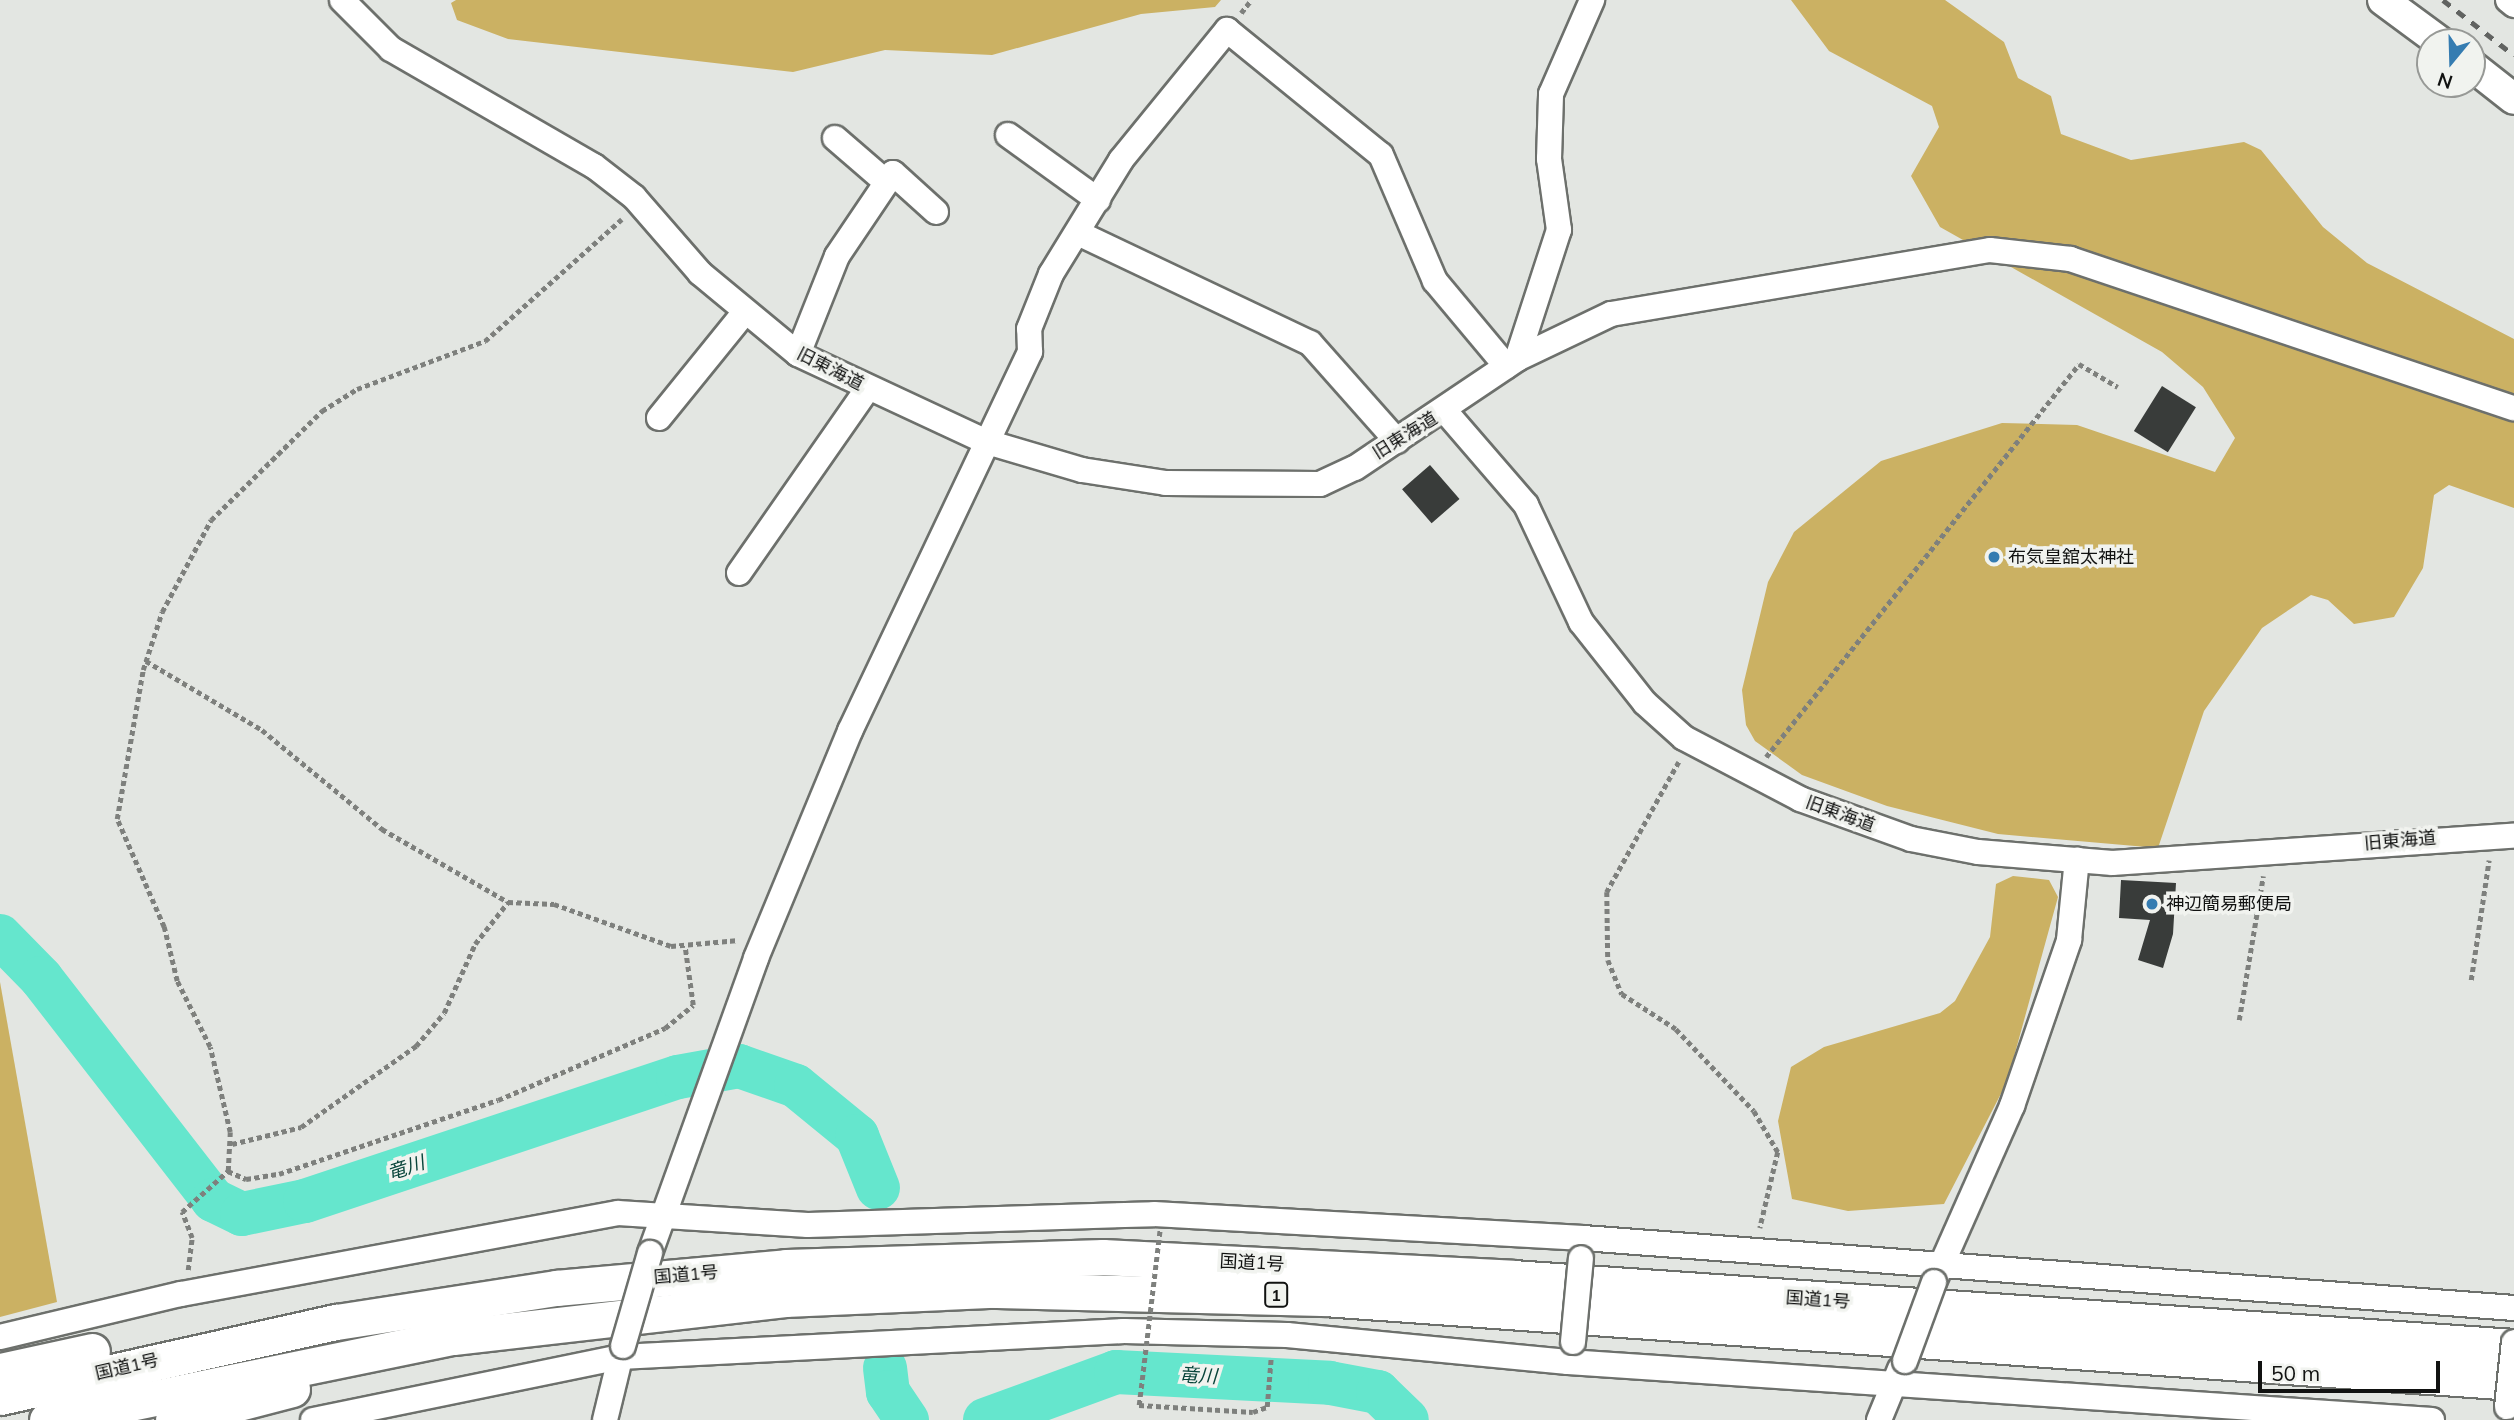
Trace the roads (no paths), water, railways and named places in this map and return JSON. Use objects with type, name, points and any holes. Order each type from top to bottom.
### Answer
[{"type":"highway","name":"国道1号","points":[[0,1397],[323,1325],[556,1288],[891,1262],[1190,1260],[2457,1346],[2514,1347]]},
{"type":"highway","points":[[0,1371],[504,1277],[556,1288]]},
{"type":"highway","name":"国道1号","points":[[47,1420],[348,1354],[555,1323],[813,1298],[994,1290],[1212,1292],[2508,1403]]},
{"type":"highway","points":[[173,1420],[340,1377],[532,1339],[555,1323]]},
{"type":"main road","points":[[2383,0],[2421,28]]},
{"type":"main road","points":[[2486,77],[2514,99]]},
{"type":"street","name":"旧東海道","points":[[342,0],[391,49],[594,166],[640,205],[744,313],[798,354],[988,442],[1082,470],[1142,479],[1280,487],[1331,481],[1445,411],[1526,505],[1581,622],[1618,672],[1684,738],[1750,777],[1911,839],[1978,852],[2147,863],[2265,857],[2503,835]]},
{"type":"street","points":[[1512,363],[1559,230],[1549,159],[1550,94],[1592,0]]},
{"type":"street","points":[[2508,0],[2514,5]]},
{"type":"street","points":[[605,1420],[662,1214],[723,1042],[817,814],[1030,352],[1029,329],[1051,274],[1121,160],[1227,30],[1381,155],[1435,281],[1512,363]]},
{"type":"street","points":[[1008,135],[1098,200]]},
{"type":"street","points":[[835,138],[886,182]]},
{"type":"street","points":[[798,354],[837,257],[892,173],[936,212]]},
{"type":"street","points":[[1078,233],[1310,343],[1397,441]]},
{"type":"street","points":[[1445,411],[1512,363],[1624,311],[1857,268],[2020,251],[2070,260],[2514,408]]},
{"type":"street","points":[[659,418],[744,313]]},
{"type":"street","points":[[739,573],[868,388]]},
{"type":"street","points":[[1879,1420],[1937,1275],[2012,1107],[2069,940],[2077,859]]},
{"type":"street","points":[[0,1336],[181,1294],[579,1217],[662,1214],[808,1226],[1154,1214],[1582,1248],[1763,1253],[1937,1275],[2514,1308]]},
{"type":"street","points":[[1571,1352],[1582,1248]]},
{"type":"street","points":[[313,1420],[622,1352],[1124,1331],[1313,1337],[1898,1371],[2432,1420]]},
{"type":"street","points":[[2508,1403],[2514,1347]]},
{"type":"waterway","name":"竜川","points":[[0,936],[41,978],[213,1200],[242,1214],[305,1201],[678,1077],[739,1066],[796,1086],[857,1136],[878,1188]]},
{"type":"waterway","name":"竜川","points":[[885,1368],[888,1392],[907,1420]]},
{"type":"waterway","name":"竜川","points":[[985,1420],[1116,1372],[1330,1383],[1378,1392],[1407,1420]]},
{"type":"railway","points":[[2443,0],[2514,55]]},
{"type":"place","name":"布気皇舘太神社","points":[[1994,557]]},
{"type":"place","name":"神辺簡易郵便局","points":[[2152,904]]}]
